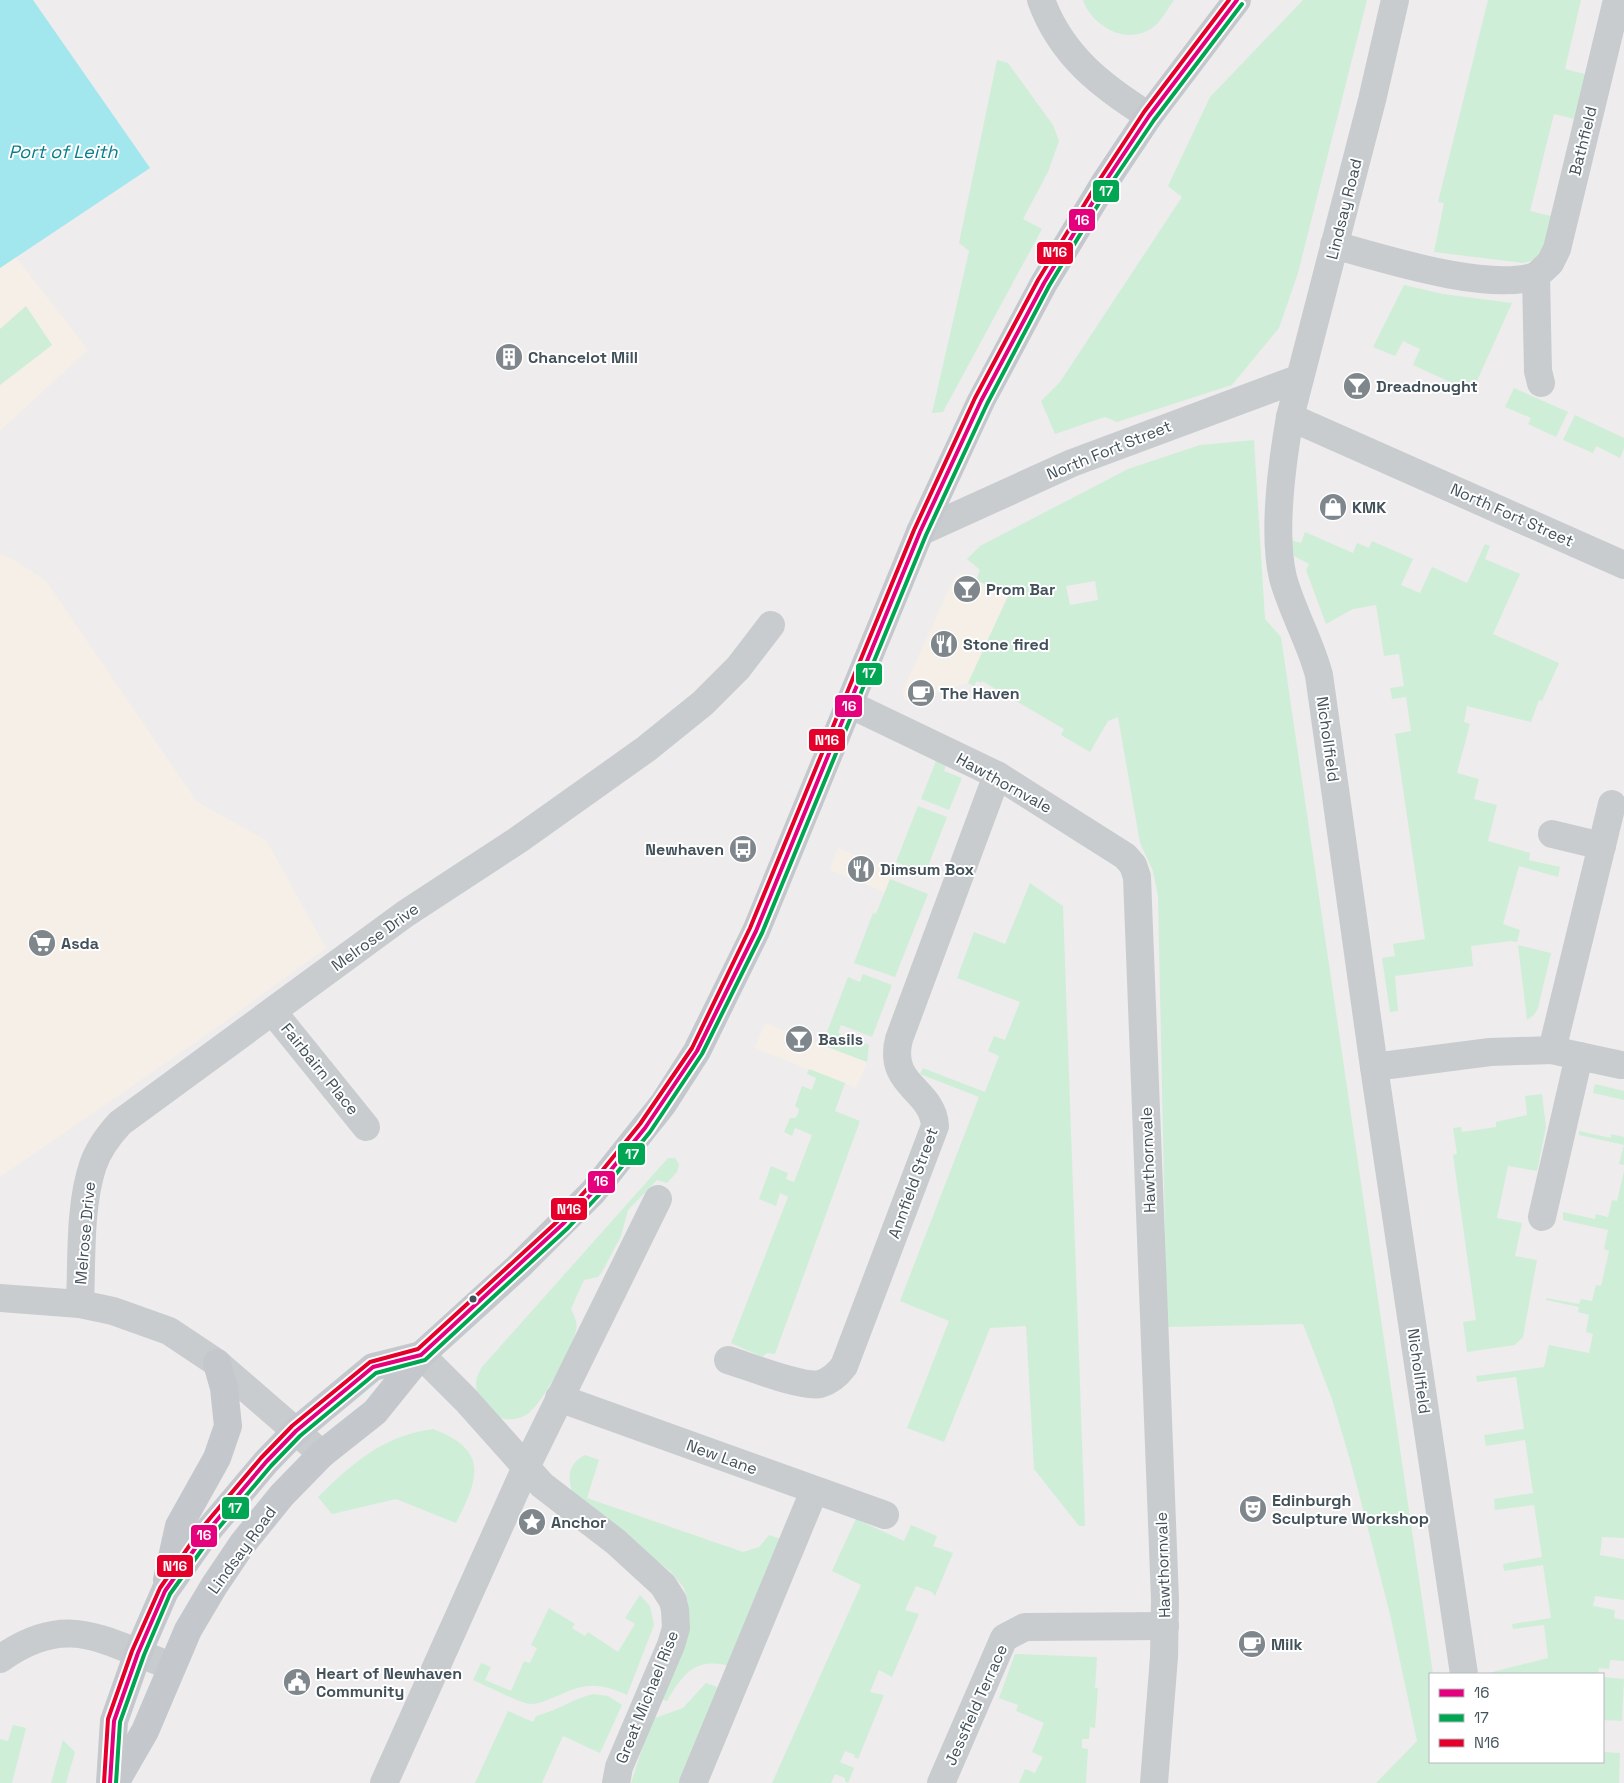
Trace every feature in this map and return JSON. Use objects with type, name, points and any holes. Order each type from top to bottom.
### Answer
[{"type":"main road","name":"Lindsay Road","points":[[115,1783],[146,1731],[171,1666],[214,1586],[243,1543],[282,1495],[322,1454],[375,1412],[421,1355],[564,1223],[593,1192],[663,1104],[697,1051],[727,994],[756,931],[920,532],[981,401],[1044,283],[1091,205],[1149,116],[1237,0]]},
{"type":"main road","name":"Lindsay Road","points":[[110,1783],[114,1721],[138,1653],[165,1591],[229,1505],[296,1431],[373,1366],[421,1355]]},
{"type":"main road","points":[[165,1591],[179,1526],[217,1458],[228,1426],[224,1388],[217,1363]]},
{"type":"street","points":[[1041,0],[1047,18],[1065,48],[1104,86],[1149,116]]},
{"type":"street","name":"Lindsay Road","points":[[1290,417],[1395,0]]},
{"type":"street","name":"Bathfield","points":[[1536,276],[1550,263],[1557,249],[1617,0]]},
{"type":"street","points":[[1334,245],[1424,269],[1474,277],[1520,281],[1536,276],[1538,371],[1541,383]]},
{"type":"street","name":"North Fort Street","points":[[920,532],[1072,463],[1300,378]]},
{"type":"street","name":"North Fort Street","points":[[1290,417],[1624,565]]},
{"type":"street","name":"Nichollfield","points":[[1290,417],[1283,461],[1279,545],[1283,577],[1312,648],[1319,675],[1374,1067],[1464,1673]]},
{"type":"street","name":"Melrose Drive","points":[[80,1304],[87,1190],[93,1164],[111,1133],[120,1123],[405,914],[518,840],[646,749],[703,703],[738,668],[771,626]]},
{"type":"street","name":"Hawthornvale","points":[[849,704],[997,775],[1125,856],[1133,865],[1138,878],[1165,1626],[1154,1783]]},
{"type":"street","name":"Annfield Street","points":[[728,1360],[809,1385],[827,1382],[836,1376],[844,1366],[935,1126],[930,1105],[907,1083],[897,1060],[899,1039],[997,775]]},
{"type":"street","points":[[1552,1050],[1612,804]]},
{"type":"street","points":[[1552,834],[1602,846]]},
{"type":"street","name":"Fairbairn Place","points":[[273,1012],[366,1127]]},
{"type":"street","points":[[1374,1067],[1490,1052],[1552,1050],[1621,1066]]},
{"type":"street","points":[[1542,1217],[1579,1056]]},
{"type":"street","points":[[384,1783],[526,1467],[658,1199]]},
{"type":"street","points":[[0,1298],[80,1304],[113,1311],[169,1331],[217,1363],[322,1454]]},
{"type":"street","name":"Great Michael Rise","points":[[421,1355],[466,1400],[542,1485],[616,1542],[656,1577],[673,1601],[676,1628],[671,1645],[619,1767],[616,1783]]},
{"type":"street","name":"New Lane","points":[[559,1398],[885,1515]]},
{"type":"street","points":[[693,1783],[814,1491]]},
{"type":"street","name":"Jessfield Terrace","points":[[942,1783],[997,1650],[1004,1638],[1025,1627],[1165,1626]]},
{"type":"street","points":[[0,1659],[23,1644],[42,1636],[78,1632],[171,1666]]},
{"type":"shaded area","points":[[16,257],[88,350],[0,431],[0,268]]},
{"type":"shaded area","points":[[0,554],[16,561],[46,581],[197,802],[266,840],[326,948],[212,1031],[0,1177]]},
{"type":"shaded area","points":[[961,573],[1008,596],[968,683],[904,701],[903,690],[954,578]]},
{"type":"shaded area","points":[[838,848],[893,870],[885,892],[830,870]]},
{"type":"shaded area","points":[[765,1023],[867,1062],[856,1088],[755,1048]]},
{"type":"green space","points":[[1083,0],[1174,0],[1161,19],[1152,28],[1132,35],[1121,34],[1102,25],[1087,9]]},
{"type":"green space","points":[[1303,0],[1367,0],[1298,273],[1279,328],[1232,385],[1117,422],[1105,417],[1055,434],[1041,401],[1060,382],[1182,197],[1168,186],[1210,97]]},
{"type":"green space","points":[[1488,0],[1581,0],[1565,69],[1589,75],[1579,120],[1554,114],[1530,211],[1555,217],[1549,240],[1542,252],[1531,261],[1523,263],[1434,252],[1444,203],[1438,202]]},
{"type":"green space","points":[[997,60],[1008,63],[1053,125],[1059,141],[1048,172],[1023,219],[1042,229],[943,412],[932,413],[969,251],[959,243]]},
{"type":"green space","points":[[1404,285],[1443,294],[1512,303],[1472,392],[1413,365],[1420,349],[1403,341],[1395,356],[1373,347]]},
{"type":"green space","points":[[26,306],[52,345],[0,385],[0,329]]},
{"type":"green space","points":[[1514,388],[1568,412],[1556,437],[1528,424],[1531,418],[1505,407]]},
{"type":"green space","points":[[1575,415],[1624,438],[1624,448],[1620,458],[1596,446],[1593,453],[1563,440]]},
{"type":"green space","points":[[1254,440],[1265,619],[1281,637],[1433,1673],[1429,1673],[1429,1763],[1604,1763],[1604,1752],[1620,1753],[1619,1783],[1376,1783],[1417,1741],[1390,1614],[1352,1467],[1332,1399],[1303,1324],[1167,1327],[1158,896],[1153,871],[1140,843],[1118,717],[1108,721],[1090,752],[1061,735],[1064,729],[982,681],[981,683],[977,681],[974,686],[968,683],[1008,596],[976,580],[980,570],[967,559],[980,546],[1128,469],[1200,445]],"holes":[[[1095,581],[1098,600],[1070,605],[1066,586]]]},
{"type":"green space","points":[[1305,532],[1353,553],[1357,543],[1369,548],[1372,541],[1413,559],[1401,585],[1420,593],[1432,567],[1467,583],[1485,544],[1490,546],[1485,559],[1520,574],[1493,634],[1559,663],[1542,701],[1539,700],[1531,722],[1467,706],[1464,722],[1470,724],[1457,773],[1479,779],[1474,799],[1497,805],[1488,841],[1530,853],[1529,860],[1560,867],[1558,877],[1519,866],[1503,924],[1520,930],[1517,942],[1511,941],[1471,946],[1473,966],[1395,976],[1398,1011],[1390,1012],[1382,958],[1395,956],[1393,944],[1425,939],[1395,734],[1411,731],[1406,697],[1392,699],[1390,688],[1404,686],[1399,654],[1384,656],[1376,605],[1353,609],[1326,624],[1306,570],[1309,564],[1294,556],[1291,540],[1301,543]]},
{"type":"green space","points":[[936,761],[946,765],[944,771],[962,778],[949,810],[921,799]]},
{"type":"green space","points":[[918,806],[947,817],[925,874],[896,862]]},
{"type":"green space","points":[[890,879],[928,894],[895,977],[854,963],[873,913],[876,914]]},
{"type":"green space","points":[[1030,883],[1063,906],[1085,1526],[1079,1526],[1034,1469],[1026,1326],[990,1328],[944,1442],[907,1428],[949,1321],[900,1301],[979,1097],[920,1074],[923,1068],[985,1092],[999,1056],[988,1051],[994,1036],[1005,1040],[1020,1002],[957,978],[974,932],[1005,944]]},
{"type":"green space","points":[[1518,945],[1551,953],[1538,1008],[1534,1015],[1527,1020]]},
{"type":"green space","points":[[863,974],[892,985],[872,1037],[841,1025],[838,1033],[869,1045],[867,1062],[822,1045],[848,977],[860,982]]},
{"type":"green space","points":[[809,1069],[845,1083],[835,1111],[860,1121],[775,1354],[767,1353],[762,1357],[731,1343],[788,1197],[780,1193],[776,1206],[759,1199],[771,1166],[788,1173],[786,1179],[794,1182],[812,1135],[795,1128],[792,1136],[784,1132],[790,1118],[795,1118],[798,1114],[799,1109],[795,1106],[802,1086],[812,1090],[816,1078],[807,1074]]},
{"type":"green space","points":[[1595,1084],[1624,1091],[1624,1100],[1593,1093]]},
{"type":"green space","points":[[1542,1094],[1546,1127],[1537,1171],[1508,1166],[1497,1218],[1522,1223],[1515,1256],[1537,1260],[1523,1337],[1515,1345],[1467,1352],[1463,1322],[1476,1320],[1453,1155],[1457,1154],[1453,1128],[1461,1127],[1462,1132],[1496,1127],[1496,1122],[1527,1115],[1525,1096]]},
{"type":"green space","points":[[1579,1131],[1611,1138],[1611,1134],[1624,1137],[1624,1145],[1579,1135]]},
{"type":"green space","points":[[1624,1145],[1624,1165],[1619,1164]]},
{"type":"green space","points":[[668,1158],[675,1158],[679,1164],[677,1172],[667,1183],[657,1180],[628,1210],[621,1236],[602,1272],[598,1277],[584,1280],[571,1309],[577,1325],[576,1331],[562,1363],[540,1401],[526,1415],[519,1418],[499,1418],[483,1401],[477,1389],[476,1383],[482,1367]]},
{"type":"green space","points":[[1624,1171],[1624,1538],[1602,1537],[1600,1555],[1624,1559],[1624,1600],[1595,1596],[1593,1606],[1615,1610],[1614,1618],[1624,1620],[1624,1661],[1610,1660],[1609,1669],[1599,1668],[1598,1673],[1489,1673],[1548,1658],[1544,1625],[1513,1629],[1512,1624],[1551,1618],[1543,1565],[1504,1571],[1503,1564],[1542,1557],[1534,1505],[1495,1510],[1494,1499],[1533,1493],[1525,1440],[1486,1446],[1484,1435],[1524,1429],[1516,1377],[1477,1382],[1476,1376],[1544,1367],[1549,1345],[1589,1353],[1593,1334],[1586,1332],[1589,1315],[1578,1312],[1579,1307],[1546,1300],[1546,1298],[1579,1304],[1581,1299],[1592,1301],[1596,1285],[1601,1286],[1609,1251],[1604,1249],[1608,1230],[1563,1220],[1563,1212],[1595,1219],[1596,1214],[1608,1217],[1612,1200],[1617,1201]]},
{"type":"green space","points":[[433,1429],[451,1437],[463,1446],[471,1456],[474,1467],[474,1479],[470,1492],[456,1523],[396,1499],[332,1514],[318,1497],[356,1462],[383,1445],[398,1438]]},
{"type":"green space","points":[[585,1455],[599,1460],[587,1498],[743,1552],[759,1547],[769,1535],[781,1539],[729,1666],[707,1664],[691,1670],[679,1683],[667,1701],[659,1698],[688,1627],[688,1602],[684,1588],[670,1571],[575,1498],[570,1480],[571,1468],[574,1463]]},
{"type":"green space","points":[[856,1519],[904,1541],[911,1525],[937,1536],[933,1546],[953,1553],[935,1596],[932,1592],[916,1586],[905,1610],[919,1614],[892,1677],[879,1670],[870,1692],[884,1695],[858,1759],[854,1757],[855,1755],[845,1751],[840,1762],[854,1768],[848,1783],[845,1781],[845,1778],[835,1774],[831,1783],[772,1783],[861,1585],[832,1571]]},
{"type":"green space","points":[[640,1595],[650,1606],[654,1625],[627,1695],[608,1688],[592,1686],[576,1689],[531,1704],[511,1698],[473,1680],[481,1663],[491,1667],[485,1680],[511,1691],[524,1661],[530,1663],[537,1648],[531,1645],[549,1608],[575,1624],[572,1628],[585,1636],[588,1632],[618,1652],[635,1624],[625,1618]]},
{"type":"green space","points":[[1015,1654],[1097,1657],[1095,1688],[1098,1688],[1095,1728],[1090,1727],[1089,1739],[1082,1739],[1082,1748],[1088,1749],[1086,1783],[1019,1783],[1025,1769],[1035,1773],[1043,1757],[1032,1752],[1044,1723],[1016,1711],[1018,1705],[999,1698]]},
{"type":"green space","points":[[1604,1677],[1624,1679],[1622,1721],[1604,1720]]},
{"type":"green space","points":[[706,1683],[720,1688],[680,1783],[631,1783],[652,1719],[683,1708]]},
{"type":"green space","points":[[593,1694],[608,1696],[622,1705],[600,1753],[563,1736],[542,1783],[475,1783],[508,1711],[533,1722],[536,1716]]},
{"type":"green space","points":[[13,1725],[26,1728],[12,1783],[0,1783],[0,1739],[8,1741]]},
{"type":"green space","points":[[63,1740],[75,1752],[66,1783],[51,1783]]},
{"type":"water","name":"Port of Leith","points":[[0,0],[33,0],[150,168],[0,268]]},
{"type":"transit line","name":"N16","points":[[104,1783],[108,1719],[132,1651],[160,1588],[201,1529],[261,1458],[292,1426],[370,1362],[418,1349],[560,1219],[640,1124],[692,1048],[750,928],[914,530],[975,398],[1038,280],[1100,179],[1144,112],[1229,0]]},
{"type":"transit line","name":"16","points":[[110,1783],[114,1721],[138,1653],[165,1591],[206,1533],[266,1462],[296,1431],[373,1367],[421,1355],[564,1223],[593,1192],[645,1128],[697,1051],[756,931],[920,532],[981,401],[1044,283],[1105,182],[1149,116],[1237,0]]},
{"type":"transit line","name":"17","points":[[116,1783],[120,1722],[144,1655],[170,1594],[211,1537],[271,1466],[300,1436],[376,1373],[425,1360],[568,1228],[598,1196],[650,1132],[702,1054],[762,933],[926,535],[987,404],[1049,286],[1110,185],[1154,120],[1242,4]]},
{"type":"place","name":"Chancelot Mill","points":[[509,357]]},
{"type":"place","name":"Dreadnought","points":[[1357,386]]},
{"type":"place","name":"KMK","points":[[1333,507]]},
{"type":"place","name":"Prom Bar","points":[[967,589]]},
{"type":"place","name":"Stone fired","points":[[944,644]]},
{"type":"place","name":"The Haven","points":[[921,693]]},
{"type":"place","name":"Newhaven","points":[[743,849]]},
{"type":"place","name":"Dimsum Box","points":[[861,869]]},
{"type":"place","name":"Asda","points":[[42,943]]},
{"type":"place","name":"Basils","points":[[799,1039]]},
{"type":"place","name":"Edinburgh Sculpture Workshop","points":[[1253,1509]]},
{"type":"place","name":"Anchor","points":[[532,1522]]},
{"type":"place","name":"Milk","points":[[1252,1644]]},
{"type":"place","name":"Heart of Newhaven Community","points":[[297,1682]]}]
